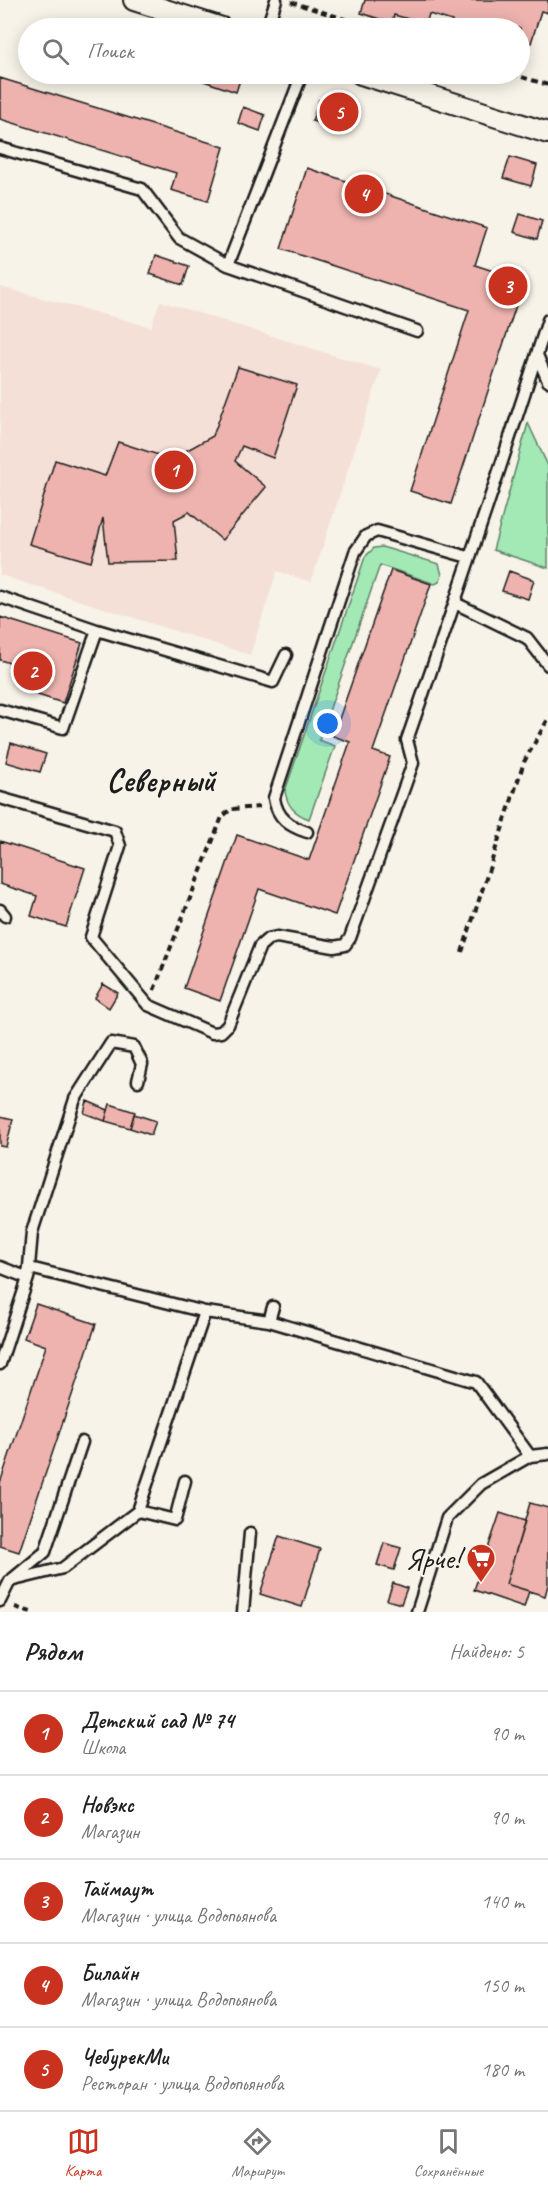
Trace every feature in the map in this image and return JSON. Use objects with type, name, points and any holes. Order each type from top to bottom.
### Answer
[{"type":"street","points":[[134,0],[191,18]]},
{"type":"street","points":[[392,84],[548,134]]},
{"type":"lane","points":[[270,18],[276,0]]},
{"type":"lane","points":[[228,265],[298,84]]},
{"type":"lane","points":[[0,148],[142,189],[179,238],[228,265],[417,331]]},
{"type":"lane","points":[[0,798],[115,831],[120,846],[91,937],[148,1005],[212,1033],[221,1032],[228,1025],[260,946],[268,939],[277,937],[334,947],[345,945],[350,938],[413,763],[406,740],[456,603],[468,557],[548,320]]},
{"type":"lane","points":[[537,355],[548,381]]},
{"type":"lane","points":[[307,832],[292,827],[286,822],[276,807],[274,798],[355,552],[366,536],[377,531],[468,557]]},
{"type":"lane","points":[[0,597],[97,630],[273,682],[286,655]]},
{"type":"lane","points":[[456,603],[527,638],[548,665]]},
{"type":"lane","points":[[0,710],[63,728],[97,630]]},
{"type":"lane","points":[[0,1364],[29,1273],[32,1232],[75,1099],[111,1043],[134,1047],[142,1064],[138,1082]]},
{"type":"lane","points":[[0,1268],[205,1312],[268,1321],[476,1382],[530,1456]]},
{"type":"lane","points":[[268,1321],[273,1307]]},
{"type":"lane","points":[[10,1581],[63,1568],[138,1511],[205,1312]]},
{"type":"lane","points":[[0,1601],[10,1581],[45,1552],[82,1442]]},
{"type":"lane","points":[[417,1612],[447,1518],[481,1484],[530,1456],[548,1454]]},
{"type":"lane","points":[[138,1511],[175,1520],[185,1481]]},
{"type":"lane","points":[[243,1612],[250,1533]]},
{"type":"path","points":[[285,0],[342,18]]},
{"type":"path","points":[[530,79],[548,85]]},
{"type":"path","points":[[462,952],[524,762],[548,719]]},
{"type":"path","points":[[148,1005],[222,817],[231,809],[276,807]]},
{"type":"shaded area","points":[[0,287],[151,327],[160,301],[381,370],[311,582],[277,571],[250,655],[0,575]]},
{"type":"green space","points":[[528,423],[548,466],[548,568],[493,550]]},
{"type":"green space","points":[[382,547],[439,564],[442,575],[439,582],[435,584],[380,565],[319,740],[335,746],[309,819],[292,809],[285,791],[365,557],[374,548]]},
{"type":"building","points":[[365,0],[548,0],[548,13],[541,11],[531,43],[530,18],[442,18],[429,14],[428,18],[405,18],[394,15],[393,18],[376,18],[361,13]]},
{"type":"building","points":[[0,78],[224,147],[208,201],[171,190],[176,173],[0,119]]},
{"type":"building","points":[[213,84],[239,84],[236,92]]},
{"type":"building","points":[[319,100],[353,111],[346,132],[312,121]]},
{"type":"building","points":[[243,107],[265,115],[260,131],[238,123]]},
{"type":"building","points":[[510,157],[537,165],[531,186],[503,178]]},
{"type":"building","points":[[307,168],[487,228],[475,265],[524,281],[451,504],[410,491],[469,310],[281,249]]},
{"type":"building","points":[[520,214],[542,221],[537,239],[514,232]]},
{"type":"building","points":[[156,255],[189,266],[183,285],[150,274]]},
{"type":"building","points":[[238,367],[297,385],[273,458],[242,446],[235,461],[266,487],[222,540],[189,512],[174,520],[178,561],[108,562],[103,518],[91,562],[29,544],[55,460],[105,476],[118,442],[171,459],[213,436]]},
{"type":"building","points":[[391,570],[431,584],[373,751],[390,757],[335,915],[259,889],[220,1001],[184,988],[237,835],[309,860],[350,742],[333,736]]},
{"type":"building","points":[[509,571],[534,580],[528,599],[502,591]]},
{"type":"building","points":[[0,617],[82,643],[63,703],[22,690],[29,669],[0,660]]},
{"type":"building","points":[[11,743],[46,754],[40,772],[6,762]]},
{"type":"building","points":[[0,841],[85,868],[66,927],[31,916],[37,896],[0,884]]},
{"type":"building","points":[[103,984],[118,993],[109,1008],[95,998]]},
{"type":"building","points":[[87,1101],[108,1110],[105,1121],[84,1113]]},
{"type":"building","points":[[110,1104],[135,1112],[130,1128],[105,1121]]},
{"type":"building","points":[[134,1114],[156,1121],[151,1135],[130,1128]]},
{"type":"building","points":[[0,1116],[13,1119],[6,1147],[0,1146]]},
{"type":"building","points":[[36,1304],[96,1324],[19,1552],[0,1546],[0,1483],[46,1346],[24,1338]]},
{"type":"building","points":[[530,1503],[548,1508],[548,1585],[545,1596],[506,1584]]},
{"type":"building","points":[[500,1513],[525,1521],[506,1584],[529,1591],[524,1607],[474,1590]]},
{"type":"building","points":[[279,1536],[320,1549],[302,1607],[260,1594]]},
{"type":"building","points":[[384,1543],[401,1548],[394,1570],[377,1565]]},
{"type":"building","points":[[393,1583],[407,1588],[401,1604],[387,1600]]},
{"type":"place","name":"ЧебурекМи","points":[[339,112]]},
{"type":"place","name":"Билайн","points":[[364,194]]},
{"type":"place","name":"Таймаут","points":[[508,286]]},
{"type":"place","name":"Детский сад № 74","points":[[174,470]]},
{"type":"place","name":"Новэкс","points":[[33,671]]},
{"type":"place","name":"Ярче!","points":[[481,1584]]},
{"type":"district","name":"Северный","points":[[161,780]]}]
